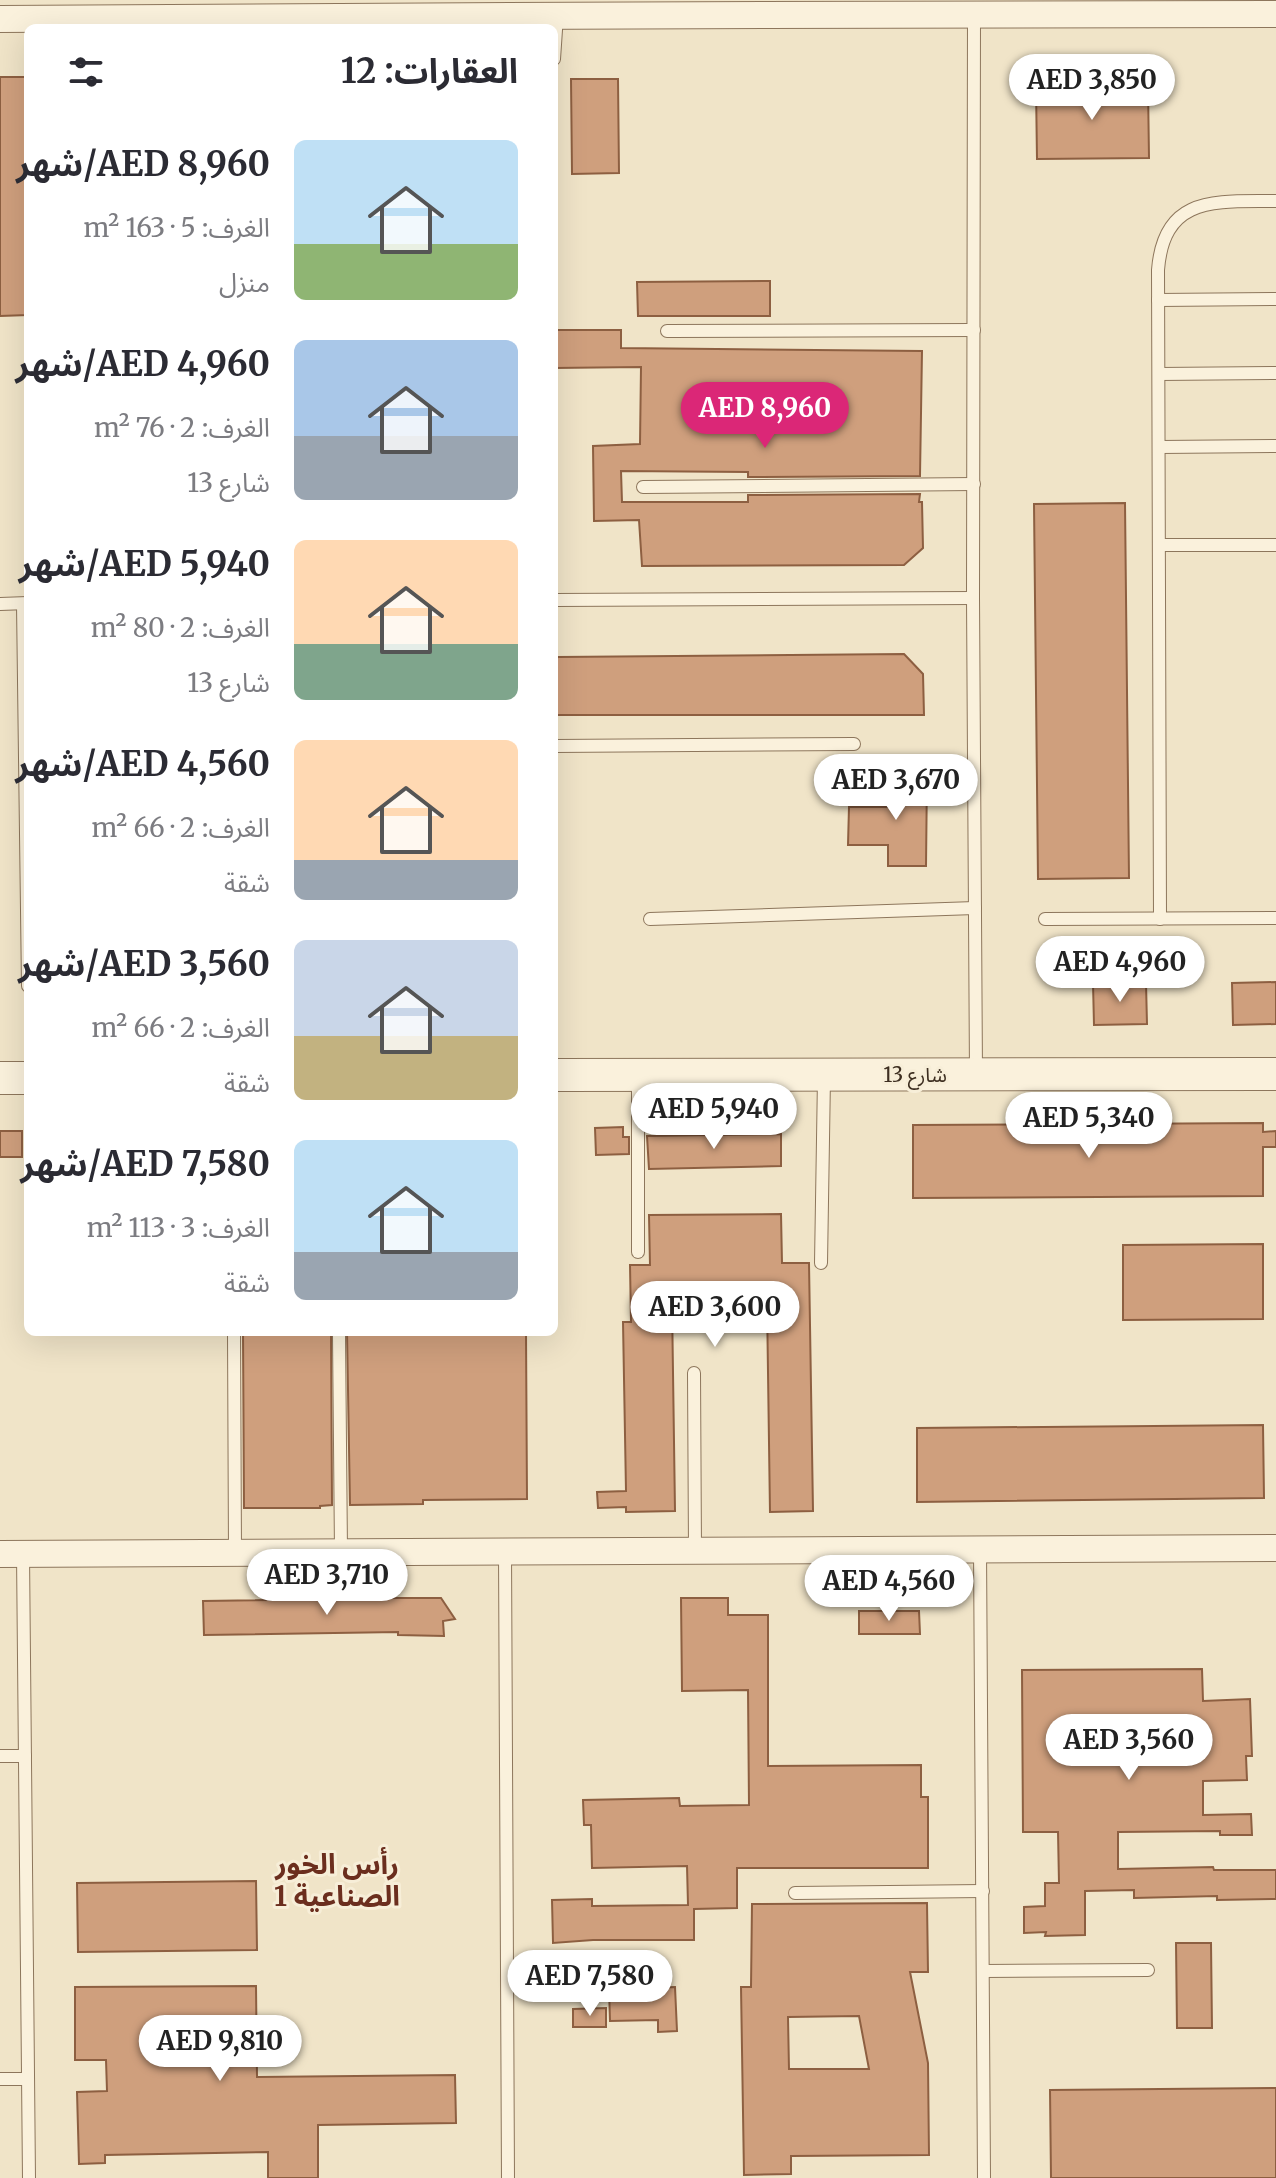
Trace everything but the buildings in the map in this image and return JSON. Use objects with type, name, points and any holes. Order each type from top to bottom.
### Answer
[{"type":"street","points":[[0,19],[73,23],[261,17],[390,22],[557,15],[1276,14]]},
{"type":"street","name":"شارع 13","points":[[558,1075],[1276,1074]]},
{"type":"street","points":[[0,1078],[24,1078]]},
{"type":"street","points":[[11,1554],[1276,1548]]},
{"type":"lane","points":[[974,13],[976,1074]]},
{"type":"lane","points":[[556,24],[557,15]]},
{"type":"lane","points":[[1160,919],[1159,248],[1168,229],[1182,214],[1202,204],[1276,201]]},
{"type":"lane","points":[[1158,300],[1276,299]]},
{"type":"lane","points":[[667,331],[974,330]]},
{"type":"lane","points":[[1159,374],[1276,373]]},
{"type":"lane","points":[[1160,447],[1276,446]]},
{"type":"lane","points":[[643,487],[974,484]]},
{"type":"lane","points":[[1160,545],[1276,545]]},
{"type":"lane","points":[[558,600],[973,598]]},
{"type":"lane","points":[[0,604],[24,604]]},
{"type":"lane","points":[[558,746],[854,744]]},
{"type":"lane","points":[[650,919],[975,908]]},
{"type":"lane","points":[[1045,919],[1276,918]]},
{"type":"lane","points":[[638,1074],[638,1252]]},
{"type":"lane","points":[[821,1263],[824,1074]]},
{"type":"lane","points":[[234,1336],[235,1553]]},
{"type":"lane","points":[[339,1336],[341,1552]]},
{"type":"lane","points":[[694,1373],[695,1550]]},
{"type":"lane","points":[[980,1549],[984,2178]]},
{"type":"lane","points":[[505,1552],[508,2178]]},
{"type":"lane","points":[[11,1554],[25,1756],[29,2178]]},
{"type":"lane","points":[[0,1756],[25,1756]]},
{"type":"lane","points":[[795,1893],[983,1891]]},
{"type":"lane","points":[[984,1971],[1148,1970]]},
{"type":"lane","points":[[0,2079],[28,2079]]},
{"type":"district","name":"رأس الخور الصناعية 1","points":[[337,1880]]}]
